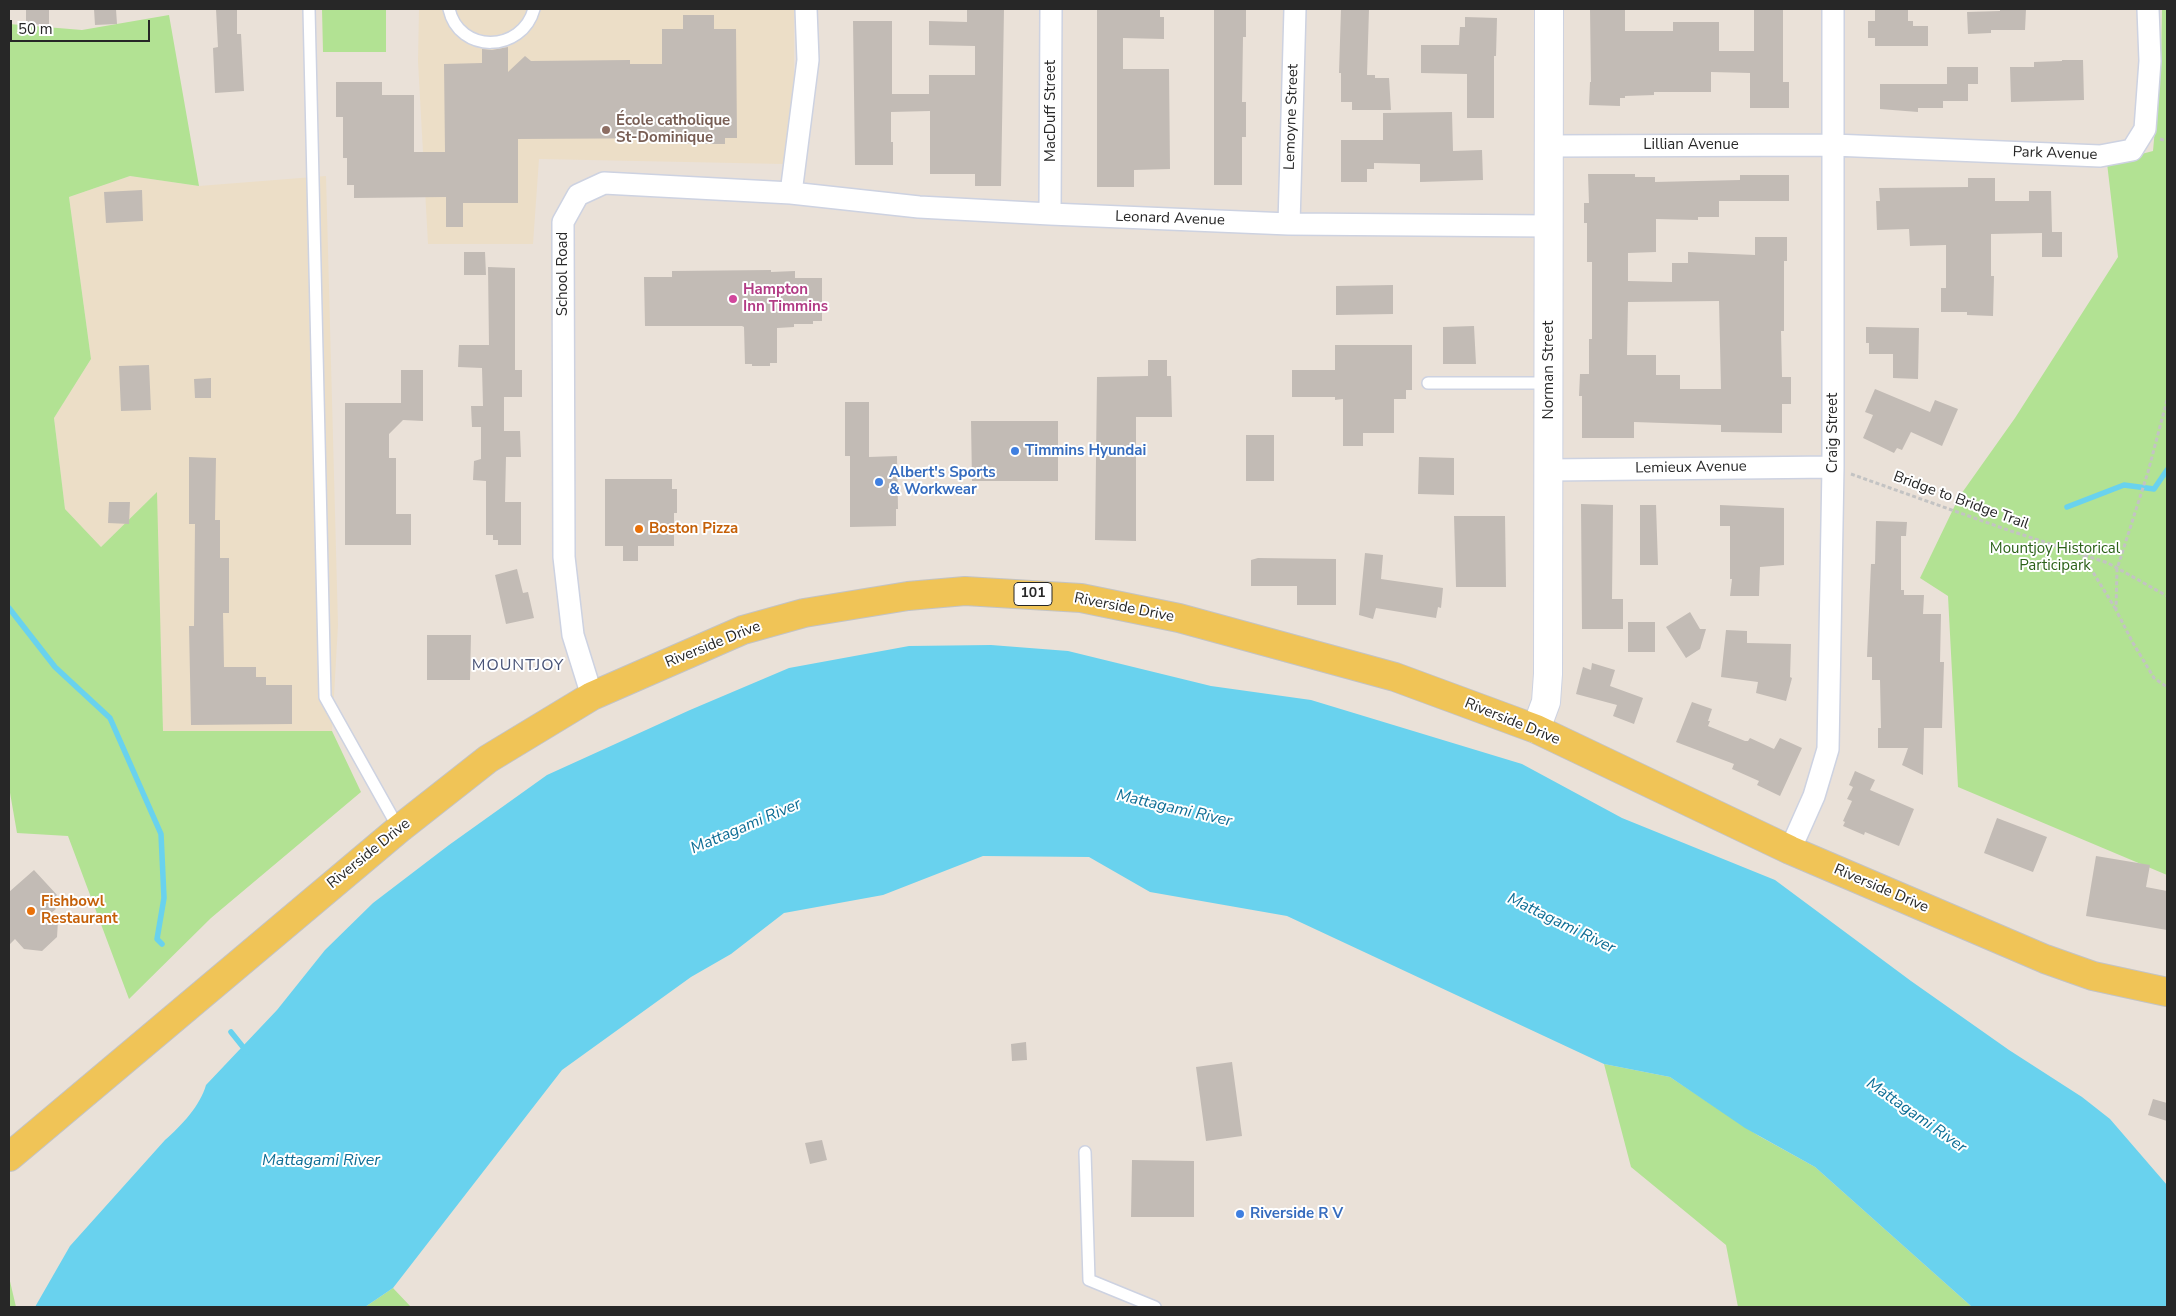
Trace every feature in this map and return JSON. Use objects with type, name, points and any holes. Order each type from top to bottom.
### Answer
[{"type":"main road","name":"Riverside Drive","points":[[9,1157],[399,829],[488,759],[592,696],[743,630],[804,613],[908,596],[966,591],[1081,598],[1178,618],[1395,677],[1536,729],[1790,850],[2044,959],[2093,976],[2166,993]]},
{"type":"street","points":[[791,193],[808,60],[806,9]]},
{"type":"street","name":"MacDuff Street","points":[[1050,214],[1051,9]]},
{"type":"street","name":"Lemoyne Street","points":[[1289,224],[1295,9]]},
{"type":"street","name":"Norman Street","points":[[1536,729],[1548,694],[1549,9]]},
{"type":"street","name":"Craig Street","points":[[1790,850],[1814,796],[1828,749],[1833,468],[1833,9]]},
{"type":"street","name":"Park Avenue","points":[[1833,145],[2100,156],[2132,150],[2145,129],[2150,62],[2148,9]]},
{"type":"street","name":"Lillian Avenue","points":[[1548,146],[1833,145]]},
{"type":"street","name":"School Road","points":[[592,696],[573,635],[564,557],[563,222],[578,194],[604,183],[791,193]]},
{"type":"street","name":"Leonard Avenue","points":[[791,193],[919,207],[1050,214],[1289,224],[1550,226]]},
{"type":"street","name":"Lemieux Avenue","points":[[1549,470],[1833,468]]},
{"type":"lane","points":[[309,9],[325,697],[399,829]]},
{"type":"lane","points":[[449,9],[450,15],[458,28],[470,37],[484,42],[499,42],[514,37],[525,29],[534,9]]},
{"type":"lane","points":[[1428,383],[1549,383]]},
{"type":"lane","points":[[1085,1152],[1089,1280],[1155,1307]]},
{"type":"path","points":[[2116,610],[2116,569],[2148,475],[2167,400]]},
{"type":"path","name":"Bridge to Bridge Trail","points":[[1833,468],[2004,530],[2108,563],[2167,596]]},
{"type":"path","points":[[2083,555],[2154,678],[2167,687]]},
{"type":"shaded area","name":"École catholique St-Dominique","points":[[419,9],[794,9],[794,101],[784,164],[539,159],[533,244],[428,244],[418,61]]},
{"type":"shaded area","points":[[130,176],[199,186],[326,176],[338,625],[332,731],[163,731],[156,493],[101,547],[65,509],[54,418],[91,359],[69,197]]},
{"type":"green space","points":[[322,9],[386,9],[386,52],[323,52]]},
{"type":"green space","name":"Mountjoy Historical Participark","points":[[2162,9],[2167,9],[2167,875],[1958,787],[1948,596],[1920,578],[1959,497],[2015,418],[2118,257],[2107,163],[2153,151],[2161,61]]},
{"type":"green space","points":[[169,15],[199,186],[130,176],[69,197],[91,359],[54,418],[65,509],[101,547],[157,492],[163,731],[332,731],[361,792],[211,918],[129,999],[68,836],[17,833],[9,787],[9,24],[82,30]]},
{"type":"green space","points":[[1604,1064],[1670,1077],[1759,1136],[1815,1167],[1972,1307],[1738,1307],[1726,1245],[1631,1167]]},
{"type":"green space","points":[[9,1277],[16,1307],[9,1307]]},
{"type":"green space","points":[[393,1288],[411,1307],[365,1307]]},
{"type":"water","name":"Mattagami River","points":[[991,645],[1068,651],[1211,686],[1311,700],[1522,764],[1622,818],[1775,880],[1911,981],[2009,1050],[2082,1097],[2110,1119],[2167,1185],[2167,1307],[1972,1307],[1815,1167],[1745,1128],[1670,1077],[1604,1064],[1287,916],[1150,892],[1089,857],[983,856],[883,895],[784,913],[731,954],[691,977],[562,1070],[393,1288],[365,1307],[35,1307],[70,1246],[165,1140],[184,1122],[195,1108],[206,1085],[277,1010],[325,950],[373,903],[449,845],[547,775],[690,710],[789,668],[909,646]]},
{"type":"building","points":[[26,9],[49,9],[49,24],[26,25]]},
{"type":"building","points":[[94,9],[116,9],[117,24],[95,25]]},
{"type":"building","points":[[216,9],[237,9],[237,34],[241,34],[244,91],[215,93],[213,48],[218,47]]},
{"type":"building","points":[[967,9],[1004,9],[1001,186],[975,186],[975,174],[930,174],[930,111],[891,112],[893,165],[855,165],[853,21],[892,21],[892,94],[929,94],[929,75],[975,75],[975,46],[929,45],[929,21],[967,22]]},
{"type":"building","points":[[1097,9],[1160,9],[1160,17],[1164,17],[1164,39],[1123,38],[1123,69],[1169,69],[1170,169],[1134,170],[1134,187],[1097,187]]},
{"type":"building","points":[[1214,9],[1246,9],[1246,37],[1243,37],[1242,102],[1246,102],[1246,137],[1242,137],[1242,185],[1214,185]]},
{"type":"building","points":[[1341,9],[1369,9],[1367,75],[1375,75],[1375,78],[1389,78],[1391,110],[1352,110],[1352,102],[1341,102],[1341,73],[1339,73]]},
{"type":"building","points":[[1590,9],[1625,9],[1625,31],[1673,31],[1673,22],[1719,22],[1719,51],[1754,51],[1754,9],[1783,9],[1783,82],[1789,82],[1789,108],[1750,108],[1750,73],[1711,72],[1711,92],[1654,92],[1654,95],[1625,96],[1625,98],[1620,98],[1620,106],[1589,105],[1591,82]]},
{"type":"building","points":[[1875,9],[1908,9],[1908,21],[1913,21],[1913,26],[1928,26],[1928,46],[1875,46],[1875,38],[1868,38],[1868,21],[1875,21]]},
{"type":"building","points":[[2000,9],[2026,9],[2025,30],[1991,30],[1991,33],[1968,34],[1967,12],[2000,11]]},
{"type":"building","points":[[683,15],[714,15],[714,29],[736,29],[737,138],[725,138],[725,144],[687,144],[687,138],[518,139],[518,203],[463,203],[463,227],[446,227],[446,197],[354,198],[354,185],[347,185],[347,158],[343,158],[343,117],[336,117],[336,82],[382,82],[382,95],[414,95],[414,152],[445,152],[444,64],[482,63],[482,49],[492,50],[508,47],[508,72],[525,56],[531,61],[630,60],[630,64],[662,64],[662,29],[683,29]]},
{"type":"building","points":[[1465,17],[1497,18],[1496,56],[1494,56],[1494,118],[1467,118],[1467,74],[1421,73],[1421,45],[1459,45],[1460,27],[1465,27]]},
{"type":"building","points":[[2083,60],[2084,100],[2011,102],[2010,67],[2034,67],[2034,62]]},
{"type":"building","points":[[1947,67],[1978,67],[1978,84],[1968,84],[1968,101],[1943,101],[1943,108],[1918,108],[1918,112],[1880,109],[1880,84],[1947,84]]},
{"type":"building","points":[[1452,112],[1453,151],[1482,150],[1483,180],[1420,182],[1420,164],[1374,163],[1374,169],[1367,169],[1367,182],[1341,182],[1341,140],[1383,140],[1383,113]]},
{"type":"building","points":[[1588,174],[1635,174],[1635,177],[1655,177],[1655,182],[1740,180],[1740,175],[1789,175],[1789,201],[1719,201],[1719,217],[1698,217],[1698,220],[1656,219],[1656,252],[1628,253],[1628,281],[1672,282],[1672,263],[1688,263],[1688,252],[1755,255],[1755,237],[1787,237],[1787,261],[1784,261],[1784,331],[1781,331],[1782,377],[1791,377],[1791,404],[1782,404],[1782,433],[1721,432],[1721,425],[1634,422],[1634,438],[1582,438],[1582,396],[1579,396],[1580,374],[1589,374],[1589,339],[1592,339],[1592,262],[1587,262],[1587,223],[1584,223],[1584,203],[1589,203]],"holes":[[[1719,301],[1721,389],[1680,389],[1680,375],[1656,375],[1656,355],[1627,355],[1628,302]]]},
{"type":"building","points":[[1968,178],[1995,178],[1995,201],[2029,201],[2029,191],[2051,191],[2052,232],[2062,232],[2062,257],[2042,257],[2042,233],[1991,234],[1991,276],[1994,276],[1993,316],[1967,315],[1967,312],[1941,312],[1941,288],[1946,288],[1946,245],[1910,246],[1909,229],[1877,230],[1876,201],[1880,201],[1879,188],[1968,187]]},
{"type":"building","points":[[142,190],[143,221],[106,223],[104,192]]},
{"type":"building","points":[[464,252],[485,252],[486,275],[464,275]]},
{"type":"building","points":[[488,267],[515,268],[515,370],[522,370],[522,397],[504,397],[504,431],[520,431],[521,457],[506,457],[505,502],[521,502],[521,545],[498,545],[498,540],[493,540],[493,535],[486,535],[486,481],[473,480],[474,461],[481,459],[481,427],[472,427],[471,406],[483,406],[482,368],[458,367],[459,345],[489,345]]},
{"type":"building","name":"Hampton Inn Timmins","points":[[771,270],[771,272],[795,271],[795,278],[822,278],[822,321],[813,321],[813,324],[794,324],[794,327],[777,328],[777,363],[770,363],[770,366],[745,364],[744,327],[742,326],[645,326],[644,277],[672,277],[672,271]]},
{"type":"building","points":[[1393,285],[1393,314],[1336,315],[1336,286]]},
{"type":"building","points":[[1474,326],[1476,364],[1443,364],[1443,327]]},
{"type":"building","points":[[1866,327],[1919,328],[1918,379],[1893,378],[1893,354],[1869,354],[1869,343],[1866,343]]},
{"type":"building","points":[[1335,345],[1412,345],[1412,390],[1406,390],[1406,399],[1394,399],[1394,433],[1363,433],[1363,446],[1343,446],[1343,399],[1335,400],[1335,397],[1292,397],[1292,370],[1335,370]]},
{"type":"building","points":[[1148,360],[1167,360],[1167,376],[1171,376],[1172,417],[1136,417],[1136,541],[1095,540],[1097,377],[1148,376]]},
{"type":"building","points":[[149,365],[151,410],[121,411],[119,366]]},
{"type":"building","points":[[401,370],[423,370],[423,421],[403,420],[389,434],[389,458],[396,458],[396,514],[411,514],[411,545],[345,545],[345,403],[401,403]]},
{"type":"building","points":[[211,378],[211,398],[195,398],[194,379]]},
{"type":"building","points":[[1875,389],[1930,412],[1935,400],[1958,409],[1942,446],[1911,432],[1902,450],[1897,448],[1894,453],[1863,438],[1873,415],[1865,412]]},
{"type":"building","points":[[845,402],[869,402],[869,457],[897,456],[898,509],[896,509],[896,526],[850,527],[850,456],[845,456]]},
{"type":"building","name":"Timmins Hyundai","points":[[971,421],[1058,421],[1058,481],[972,481]]},
{"type":"building","points":[[1246,435],[1274,435],[1274,481],[1246,481]]},
{"type":"building","points":[[189,457],[216,458],[215,520],[220,520],[220,558],[229,558],[229,613],[223,613],[224,667],[256,667],[256,677],[266,677],[266,685],[292,685],[292,724],[191,725],[189,626],[194,626],[195,524],[189,524]]},
{"type":"building","points":[[1419,457],[1454,458],[1454,495],[1418,494]]},
{"type":"building","name":"Boston Pizza","points":[[605,479],[672,479],[672,489],[677,489],[677,513],[674,513],[674,546],[638,546],[638,561],[623,561],[623,546],[605,546]]},
{"type":"building","points":[[109,502],[130,502],[129,524],[108,523]]},
{"type":"building","points":[[1581,504],[1613,505],[1612,599],[1623,599],[1623,629],[1582,629]]},
{"type":"building","points":[[1640,505],[1656,505],[1658,565],[1640,565]]},
{"type":"building","points":[[1720,505],[1784,508],[1784,565],[1760,567],[1759,596],[1730,596],[1732,579],[1730,579],[1730,526],[1720,526]]},
{"type":"building","points":[[1454,516],[1505,516],[1506,587],[1456,587]]},
{"type":"building","points":[[1876,521],[1907,522],[1906,536],[1901,536],[1901,590],[1904,590],[1904,595],[1924,595],[1923,614],[1941,614],[1940,662],[1944,662],[1942,728],[1924,728],[1923,775],[1902,765],[1908,748],[1878,748],[1878,728],[1881,728],[1880,680],[1872,680],[1872,657],[1867,657],[1871,564],[1875,564]]},
{"type":"building","points":[[1365,553],[1383,555],[1381,579],[1443,588],[1441,608],[1438,607],[1436,618],[1376,608],[1373,619],[1359,615]]},
{"type":"building","points":[[1258,558],[1336,559],[1336,605],[1297,605],[1297,586],[1251,586],[1251,560]]},
{"type":"building","points":[[517,569],[523,593],[528,592],[534,618],[506,624],[495,575]]},
{"type":"building","points":[[1690,612],[1700,629],[1706,629],[1700,649],[1686,658],[1666,627]]},
{"type":"building","points":[[1628,622],[1655,622],[1655,652],[1628,652]]},
{"type":"building","points":[[1726,630],[1747,631],[1747,643],[1791,644],[1790,677],[1792,678],[1786,701],[1756,693],[1758,682],[1721,677]]},
{"type":"building","points":[[427,635],[471,635],[470,680],[427,680]]},
{"type":"building","points":[[1592,663],[1615,670],[1610,686],[1643,698],[1634,724],[1613,716],[1617,705],[1576,694],[1583,667],[1591,670]]},
{"type":"building","points":[[1692,702],[1712,709],[1708,726],[1745,741],[1748,741],[1750,738],[1774,749],[1780,738],[1802,748],[1780,796],[1757,785],[1759,781],[1732,769],[1734,764],[1676,742]]},
{"type":"building","points":[[1855,771],[1875,780],[1870,790],[1914,809],[1899,846],[1865,832],[1864,835],[1843,826],[1845,822],[1843,821],[1852,801],[1847,799],[1853,787],[1849,785]]},
{"type":"building","points":[[1997,818],[2047,837],[2033,872],[1984,853]]},
{"type":"building","points":[[2096,856],[2150,865],[2146,887],[2167,891],[2167,930],[2086,916]]},
{"type":"building","name":"Fishbowl Restaurant","points":[[34,870],[57,895],[49,902],[56,909],[51,913],[58,921],[57,937],[42,951],[24,949],[15,939],[9,945],[9,892]]},
{"type":"building","points":[[1026,1042],[1027,1060],[1012,1061],[1011,1044]]},
{"type":"building","points":[[1232,1062],[1242,1136],[1206,1141],[1196,1067]]},
{"type":"building","points":[[2153,1099],[2167,1103],[2167,1121],[2148,1115]]},
{"type":"building","points":[[822,1140],[827,1160],[810,1164],[805,1143]]},
{"type":"building","points":[[1132,1160],[1194,1161],[1194,1217],[1131,1217]]},
{"type":"waterway","points":[[2067,507],[2124,485],[2154,489],[2167,470]]},
{"type":"waterway","points":[[9,608],[55,667],[110,718],[161,834],[164,898],[157,939],[162,944]]},
{"type":"waterway","points":[[231,1032],[247,1052]]},
{"type":"place","name":"École catholique St-Dominique","points":[[606,130]]},
{"type":"place","name":"Hampton Inn Timmins","points":[[733,299]]},
{"type":"place","name":"Timmins Hyundai","points":[[1015,451]]},
{"type":"place","name":"Albert's Sports & Workwear","points":[[879,482]]},
{"type":"place","name":"Boston Pizza","points":[[639,529]]},
{"type":"place","name":"Fishbowl Restaurant","points":[[31,911]]},
{"type":"place","name":"Riverside R V","points":[[1240,1214]]},
{"type":"district","name":"MOUNTJOY","points":[[518,666]]}]
